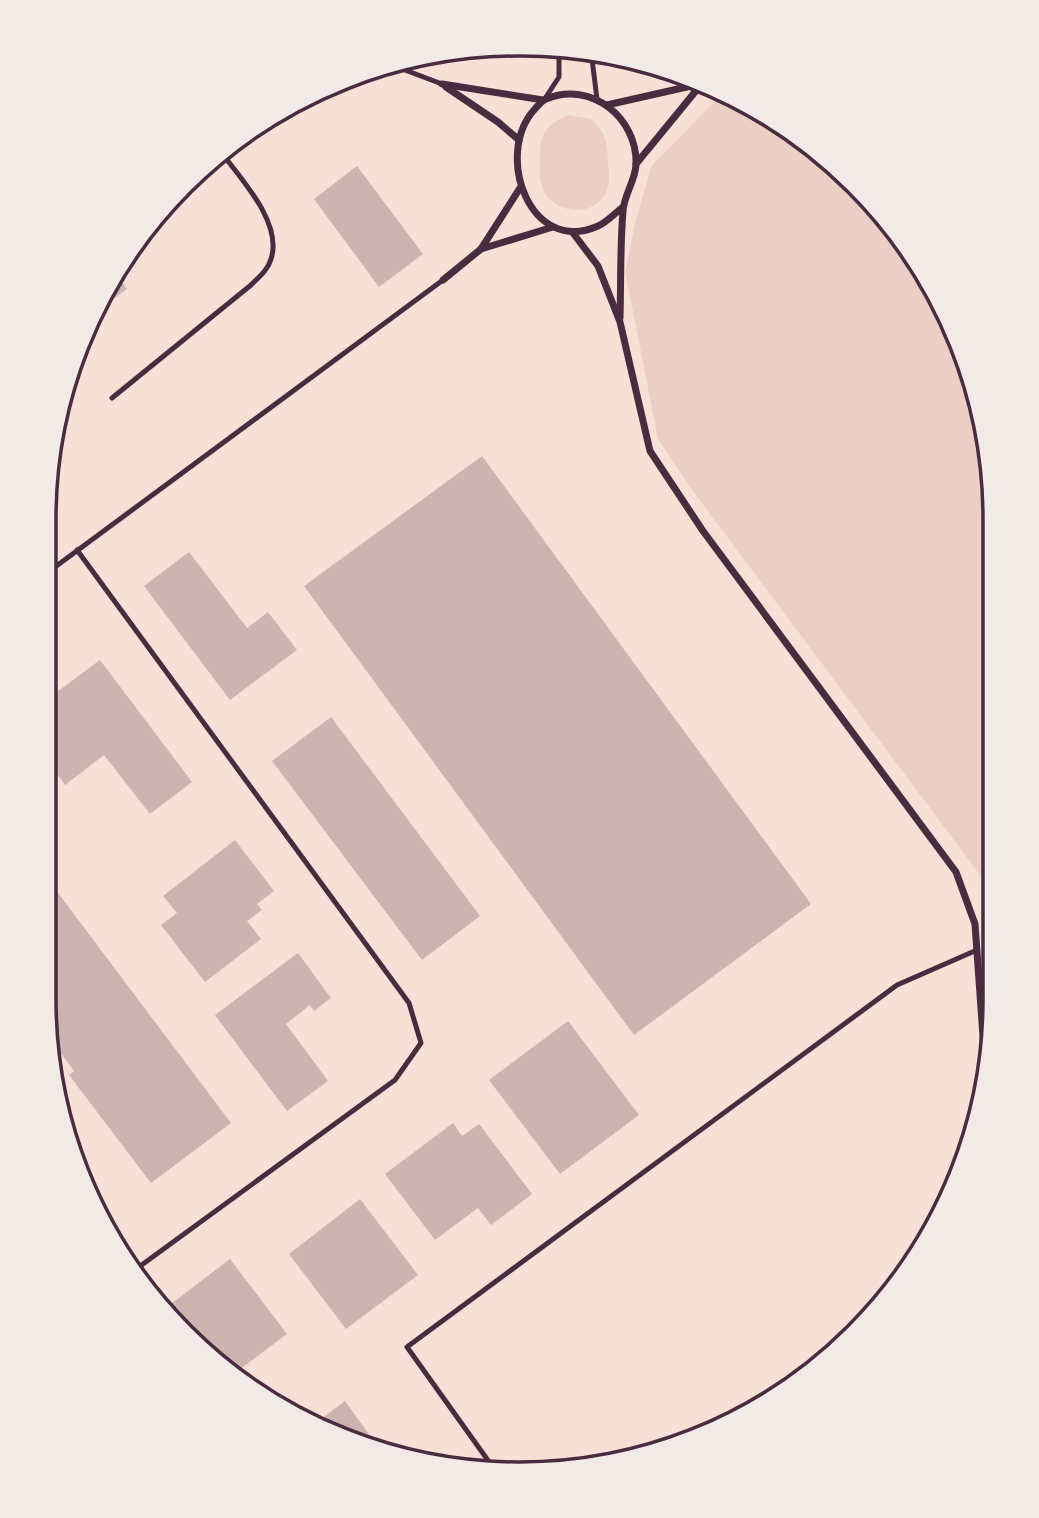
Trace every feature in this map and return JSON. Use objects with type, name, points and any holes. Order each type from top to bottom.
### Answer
[{"type":"street","points":[[442,85],[543,100],[573,94],[597,99],[628,126],[636,164],[632,188],[623,207],[620,322]]},
{"type":"street","points":[[442,85],[498,122],[519,140]]},
{"type":"street","points":[[607,105],[685,87]]},
{"type":"street","points":[[636,164],[696,91]]},
{"type":"street","points":[[543,100],[524,121],[519,140],[517,168],[520,188],[532,209],[552,227],[573,233],[599,226],[623,207]]},
{"type":"street","points":[[443,280],[481,249],[520,188]]},
{"type":"street","points":[[481,249],[552,227]]},
{"type":"street","points":[[573,233],[598,266],[620,322],[650,451],[703,531],[956,873],[975,925],[982,1024]]},
{"type":"lane","points":[[543,100],[559,77],[559,58]]},
{"type":"lane","points":[[592,62],[597,99]]},
{"type":"lane","points":[[406,71],[442,85]]},
{"type":"lane","points":[[113,398],[251,285],[265,272],[272,258],[268,218],[227,160]]},
{"type":"lane","points":[[56,566],[443,280]]},
{"type":"lane","points":[[77,550],[409,1003],[421,1043],[395,1080],[141,1266]]},
{"type":"lane","points":[[488,1461],[407,1347],[897,985],[977,950]]},
{"type":"shaded area","points":[[716,100],[751,118],[802,152],[868,214],[905,262],[948,342],[974,429],[982,489],[983,879],[695,494],[658,439],[625,271],[636,219],[652,165]]},
{"type":"shaded area","points":[[568,115],[592,119],[607,144],[607,190],[601,200],[583,210],[572,210],[553,202],[545,193],[540,180],[540,148],[543,136],[550,126]]},
{"type":"building","points":[[357,166],[423,254],[379,287],[314,199]]},
{"type":"building","points":[[122,282],[127,289],[111,300]]},
{"type":"building","points":[[482,456],[811,904],[634,1035],[304,586]]},
{"type":"building","points":[[189,552],[247,628],[268,612],[297,650],[230,700],[144,586]]},
{"type":"building","points":[[100,660],[192,782],[150,814],[104,755],[65,785],[56,772],[57,692]]},
{"type":"building","points":[[331,717],[480,916],[422,960],[272,761]]},
{"type":"building","points":[[235,840],[274,891],[257,904],[262,910],[247,921],[261,939],[205,982],[161,925],[177,913],[163,896]]},
{"type":"building","points":[[56,890],[231,1123],[151,1183],[69,1075],[74,1071],[59,1051],[57,1029]]},
{"type":"building","points":[[298,953],[331,998],[314,1011],[310,1005],[286,1024],[328,1081],[287,1111],[215,1015]]},
{"type":"building","points":[[568,1021],[639,1115],[560,1174],[489,1080]]},
{"type":"building","points":[[453,1123],[462,1136],[479,1124],[532,1194],[491,1225],[478,1208],[435,1240],[385,1174]]},
{"type":"building","points":[[360,1199],[418,1275],[346,1329],[289,1254]]},
{"type":"building","points":[[230,1259],[287,1334],[241,1369],[214,1347],[171,1304]]},
{"type":"building","points":[[345,1401],[371,1437],[342,1427],[322,1418]]}]
